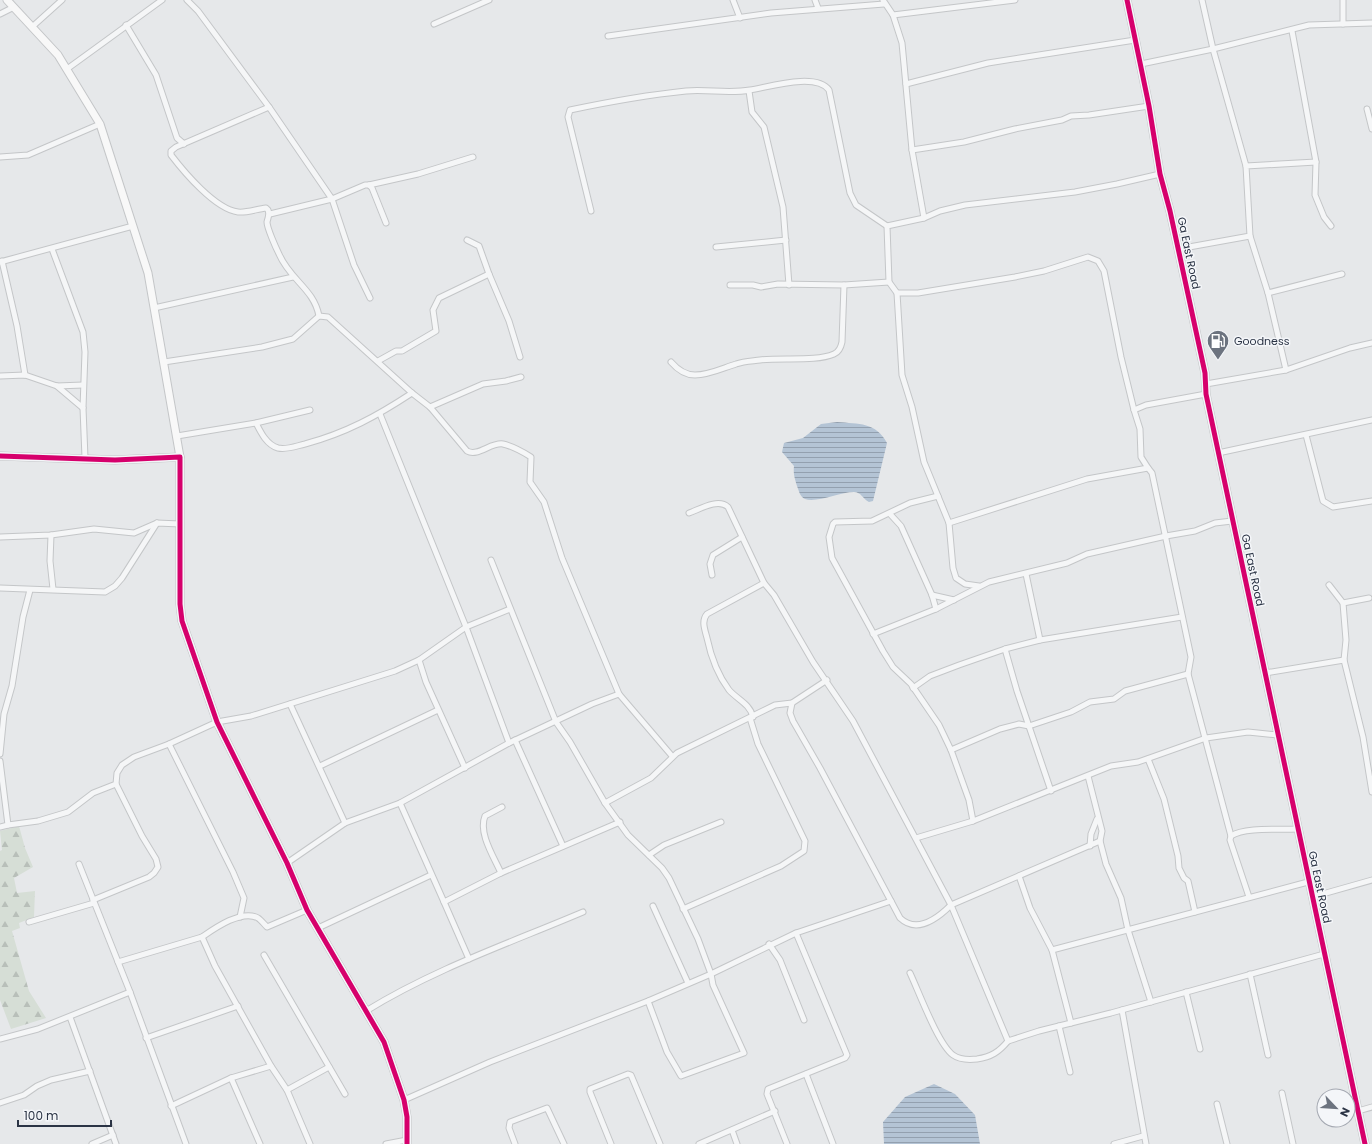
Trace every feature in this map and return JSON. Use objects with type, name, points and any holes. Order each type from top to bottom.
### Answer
[{"type":"street","points":[[7,0],[58,55],[100,124],[148,273],[177,436],[180,457],[182,621],[218,722],[287,863],[307,910],[384,1042],[404,1100],[407,1142],[386,1144]]},
{"type":"street","points":[[32,27],[62,0]]},
{"type":"street","points":[[67,69],[162,0]]},
{"type":"street","points":[[187,0],[198,11],[269,107],[332,199],[354,265],[370,298]]},
{"type":"street","points":[[434,24],[488,0]]},
{"type":"street","points":[[733,0],[740,18]]},
{"type":"street","points":[[815,0],[818,8]]},
{"type":"street","points":[[893,15],[991,1],[1015,0]]},
{"type":"street","name":"Ga East Road","points":[[1127,0],[1149,106],[1160,174],[1178,249],[1232,521],[1365,1144]]},
{"type":"street","points":[[1202,0],[1212,49],[1246,166],[1250,236],[1268,293],[1286,370]]},
{"type":"street","points":[[1343,24],[1344,0]]},
{"type":"street","points":[[608,36],[818,8],[884,2],[893,15],[902,43],[912,150],[924,218]]},
{"type":"street","points":[[0,14],[14,8]]},
{"type":"street","points":[[1141,64],[1292,31],[1309,25],[1372,23]]},
{"type":"street","points":[[126,25],[156,75],[177,138],[184,144]]},
{"type":"street","points":[[1292,31],[1316,162],[1315,195],[1324,217],[1331,226]]},
{"type":"street","points":[[906,84],[988,63],[1135,40]]},
{"type":"street","points":[[591,211],[568,117],[570,110],[609,102],[687,91],[749,91],[775,84],[815,81],[825,84],[829,90],[850,193],[856,205],[887,226],[924,218],[965,205],[1019,200],[1098,188],[1160,174]]},
{"type":"street","points":[[749,91],[752,112],[764,127],[783,207],[789,285]]},
{"type":"street","points":[[912,150],[964,142],[1014,128],[1062,120],[1071,116],[1089,115],[1149,106]]},
{"type":"street","points":[[269,107],[192,142],[184,144],[171,151],[170,155],[191,180],[220,204],[239,212],[266,208],[270,214]]},
{"type":"street","points":[[1367,109],[1372,129]]},
{"type":"street","points":[[0,157],[28,154],[100,124]]},
{"type":"street","points":[[270,214],[332,199],[365,185],[418,174],[473,157]]},
{"type":"street","points":[[1246,166],[1316,162]]},
{"type":"street","points":[[369,185],[372,188],[386,224]]},
{"type":"street","points":[[270,214],[267,223],[279,254],[293,277],[310,294],[317,304],[319,316]]},
{"type":"street","points":[[25,375],[17,326],[1,262],[132,226]]},
{"type":"street","points":[[887,226],[889,282],[897,293],[902,375],[912,406],[924,462],[948,523],[953,568],[956,578],[965,584],[979,586]]},
{"type":"street","points":[[1178,249],[1250,236]]},
{"type":"street","points":[[467,240],[479,246],[509,321],[520,357]]},
{"type":"street","points":[[716,247],[786,240]]},
{"type":"street","points":[[52,249],[83,332],[85,352],[83,386],[85,458]]},
{"type":"street","points":[[897,293],[918,293],[1015,277],[1044,271],[1088,257],[1098,261],[1104,271],[1121,357],[1140,429],[1141,458],[1152,473],[1166,536],[1191,658],[1188,674],[1231,836],[1230,840],[1232,849],[1249,897]]},
{"type":"street","points":[[378,361],[396,351],[402,351],[436,331],[433,310],[439,298],[489,274]]},
{"type":"street","points":[[1268,293],[1342,274]]},
{"type":"street","points":[[154,308],[293,277]]},
{"type":"street","points":[[730,285],[753,285],[761,287],[770,285],[844,285],[889,282]]},
{"type":"street","points":[[672,362],[678,370],[695,375],[724,369],[736,364],[755,361],[782,358],[808,358],[833,354],[840,350],[842,342],[844,285]]},
{"type":"street","points":[[164,362],[262,347],[293,339],[319,316],[328,317],[412,393],[430,407],[470,452],[502,443],[524,452],[530,457],[530,482],[544,502],[562,558],[619,694],[672,756]]},
{"type":"street","points":[[1206,384],[1286,370],[1372,342]]},
{"type":"street","points":[[0,376],[25,375],[57,386],[83,386]]},
{"type":"street","points":[[430,407],[483,384],[506,381],[521,377]]},
{"type":"street","points":[[57,386],[83,408]]},
{"type":"street","points":[[256,424],[262,435],[270,443],[277,448],[287,449],[322,439],[354,427],[380,414],[412,393]]},
{"type":"street","points":[[1134,410],[1146,405],[1206,394]]},
{"type":"street","points":[[177,436],[256,424],[310,410]]},
{"type":"street","points":[[380,414],[466,627],[509,742]]},
{"type":"street","points":[[1218,453],[1372,420]]},
{"type":"street","points":[[1306,435],[1323,501],[1333,507],[1372,501]]},
{"type":"street","points":[[0,456],[115,460],[180,457]]},
{"type":"street","points":[[948,523],[1088,479],[1148,468]]},
{"type":"street","points":[[938,496],[910,503],[890,514],[872,521],[862,523],[839,520],[832,524],[829,537],[832,558],[873,634],[893,667],[913,688],[939,725],[951,750],[969,800],[973,820]]},
{"type":"street","points":[[690,513],[717,503],[725,504],[764,583],[774,595],[813,662],[827,680],[858,730],[916,838],[951,905],[1008,1041]]},
{"type":"street","points":[[890,514],[901,526],[932,594],[936,609]]},
{"type":"street","points":[[873,634],[936,609],[979,586],[1067,563],[1087,554],[1195,531],[1215,523],[1232,521]]},
{"type":"street","points":[[0,537],[51,535],[94,529],[134,533],[157,523],[180,524]]},
{"type":"street","points":[[0,588],[105,592],[115,586],[137,556],[157,523]]},
{"type":"street","points":[[51,535],[50,561],[53,589]]},
{"type":"street","points":[[712,575],[710,564],[713,555],[742,537]]},
{"type":"street","points":[[491,560],[556,722],[570,742],[605,803],[632,839],[662,868],[698,939],[716,991],[744,1050],[742,1054],[684,1076],[679,1075],[667,1052],[648,1000]]},
{"type":"street","points":[[1026,574],[1040,640]]},
{"type":"street","points":[[683,909],[781,866],[804,851],[805,841],[758,744],[750,708],[728,689],[716,668],[710,654],[704,621],[707,614],[730,600],[764,583]]},
{"type":"street","points":[[1329,585],[1343,604],[1346,640],[1344,660],[1363,738],[1372,792]]},
{"type":"street","points":[[0,754],[4,714],[12,686],[23,617],[30,590]]},
{"type":"street","points":[[932,594],[954,600]]},
{"type":"street","points":[[1343,604],[1369,598]]},
{"type":"street","points":[[29,922],[93,901],[149,877],[158,867],[156,859],[142,836],[116,784],[117,773],[122,765],[134,757],[169,744],[218,722],[251,716],[395,670],[419,660],[466,627],[510,609]]},
{"type":"street","points":[[913,688],[930,676],[1005,649],[1040,640],[1182,617]]},
{"type":"street","points":[[1005,649],[1051,791]]},
{"type":"street","points":[[419,660],[438,710],[466,768]]},
{"type":"street","points":[[1265,673],[1344,660]]},
{"type":"street","points":[[951,750],[1000,729],[1019,724],[1029,726],[1071,712],[1090,702],[1114,698],[1125,691],[1188,674]]},
{"type":"street","points":[[605,803],[651,778],[672,756],[716,733],[752,718],[775,705],[792,703],[827,680]]},
{"type":"street","points":[[287,863],[346,823],[400,802],[442,779],[466,768],[509,742],[556,722],[592,704],[619,694]]},
{"type":"street","points":[[792,703],[790,713],[792,722],[900,918],[906,924],[913,926],[935,918],[951,905],[1100,841]]},
{"type":"street","points":[[290,704],[346,823]]},
{"type":"street","points":[[320,766],[438,710]]},
{"type":"street","points":[[916,838],[973,820],[1051,791],[1111,766],[1148,759],[1206,738],[1248,732],[1278,735]]},
{"type":"street","points":[[515,740],[563,846]]},
{"type":"street","points":[[169,744],[234,872],[244,898],[240,917]]},
{"type":"street","points":[[1148,759],[1164,799],[1178,856],[1179,868],[1184,878],[1188,881],[1196,912]]},
{"type":"street","points":[[0,761],[8,825]]},
{"type":"street","points":[[1088,776],[1097,819],[1102,831],[1100,841],[1106,864],[1121,898],[1128,930],[1151,1002]]},
{"type":"street","points":[[0,827],[38,821],[68,812],[93,793],[116,784]]},
{"type":"street","points":[[400,802],[431,875],[470,959]]},
{"type":"street","points":[[501,873],[484,834],[483,820],[485,816],[502,807]]},
{"type":"street","points":[[1090,846],[1091,834],[1097,819]]},
{"type":"street","points":[[444,902],[501,873],[620,822]]},
{"type":"street","points":[[649,855],[664,845],[720,822]]},
{"type":"street","points":[[1231,836],[1235,833],[1297,829]]},
{"type":"street","points":[[79,864],[130,992],[186,1144]]},
{"type":"street","points":[[318,928],[431,875]]},
{"type":"street","points":[[1019,876],[1030,908],[1052,950],[1071,1023]]},
{"type":"street","points":[[1312,897],[1372,880]]},
{"type":"street","points":[[1052,950],[1308,882]]},
{"type":"street","points":[[404,1100],[490,1062],[711,974],[770,944],[796,933],[891,901]]},
{"type":"street","points":[[654,906],[688,983]]},
{"type":"street","points":[[118,962],[202,937],[221,923],[240,917],[256,917],[267,927],[307,910]]},
{"type":"street","points":[[366,1011],[397,992],[470,959],[583,912]]},
{"type":"street","points":[[787,1144],[767,1094],[768,1089],[845,1058],[847,1055],[796,933]]},
{"type":"street","points":[[202,937],[215,966],[271,1066],[287,1090],[310,1144]]},
{"type":"street","points":[[770,944],[780,960],[804,1020]]},
{"type":"street","points":[[910,973],[941,1040],[952,1054],[963,1060],[985,1058],[999,1051],[1008,1041],[1059,1026],[1324,954]]},
{"type":"street","points":[[264,955],[345,1094]]},
{"type":"street","points":[[1250,974],[1268,1055]]},
{"type":"street","points":[[0,1039],[38,1029],[130,992]]},
{"type":"street","points":[[1186,992],[1200,1049]]},
{"type":"street","points":[[146,1038],[238,1006]]},
{"type":"street","points":[[1122,1010],[1143,1136],[1146,1144]]},
{"type":"street","points":[[70,1017],[116,1144]]},
{"type":"street","points":[[1059,1026],[1070,1072]]},
{"type":"street","points":[[171,1106],[231,1078],[271,1066]]},
{"type":"street","points":[[287,1090],[329,1066]]},
{"type":"street","points":[[0,1103],[24,1096],[37,1086],[51,1080],[90,1072]]},
{"type":"street","points":[[611,1144],[590,1089],[628,1074],[631,1075],[660,1144]]},
{"type":"street","points":[[806,1074],[833,1144]]},
{"type":"street","points":[[231,1078],[260,1144]]},
{"type":"street","points":[[1282,1093],[1293,1144]]},
{"type":"street","points":[[1217,1104],[1227,1144]]},
{"type":"street","points":[[1358,1111],[1372,1107]]},
{"type":"street","points":[[515,1144],[509,1128],[510,1122],[545,1108],[549,1110],[564,1144]]},
{"type":"street","points":[[699,1144],[775,1111]]},
{"type":"street","points":[[732,1130],[737,1144]]},
{"type":"street","points":[[92,1144],[113,1135]]},
{"type":"street","points":[[1114,1144],[1143,1136]]},
{"type":"green space","points":[[19,826],[25,848],[33,867],[14,878],[17,893],[35,891],[34,917],[19,923],[20,928],[12,931],[29,991],[46,1018],[11,1029],[0,1000],[0,851],[2,850],[0,831]]},
{"type":"water","points":[[837,422],[866,425],[878,431],[887,443],[873,501],[867,501],[856,492],[848,492],[816,500],[805,499],[800,494],[794,476],[794,466],[782,452],[784,443],[803,438],[821,424]]},
{"type":"water","points":[[934,1084],[955,1094],[975,1115],[980,1144],[884,1144],[883,1122],[905,1097]]},
{"type":"cycle path","points":[[1127,0],[1149,106],[1160,174],[1170,211],[1205,373],[1206,394],[1365,1144]]},
{"type":"cycle path","points":[[0,456],[115,460],[180,457],[180,604],[182,621],[217,722],[287,863],[307,910],[384,1042],[404,1100],[407,1117],[407,1144]]},
{"type":"place","name":"Goodness","points":[[1218,360]]}]
